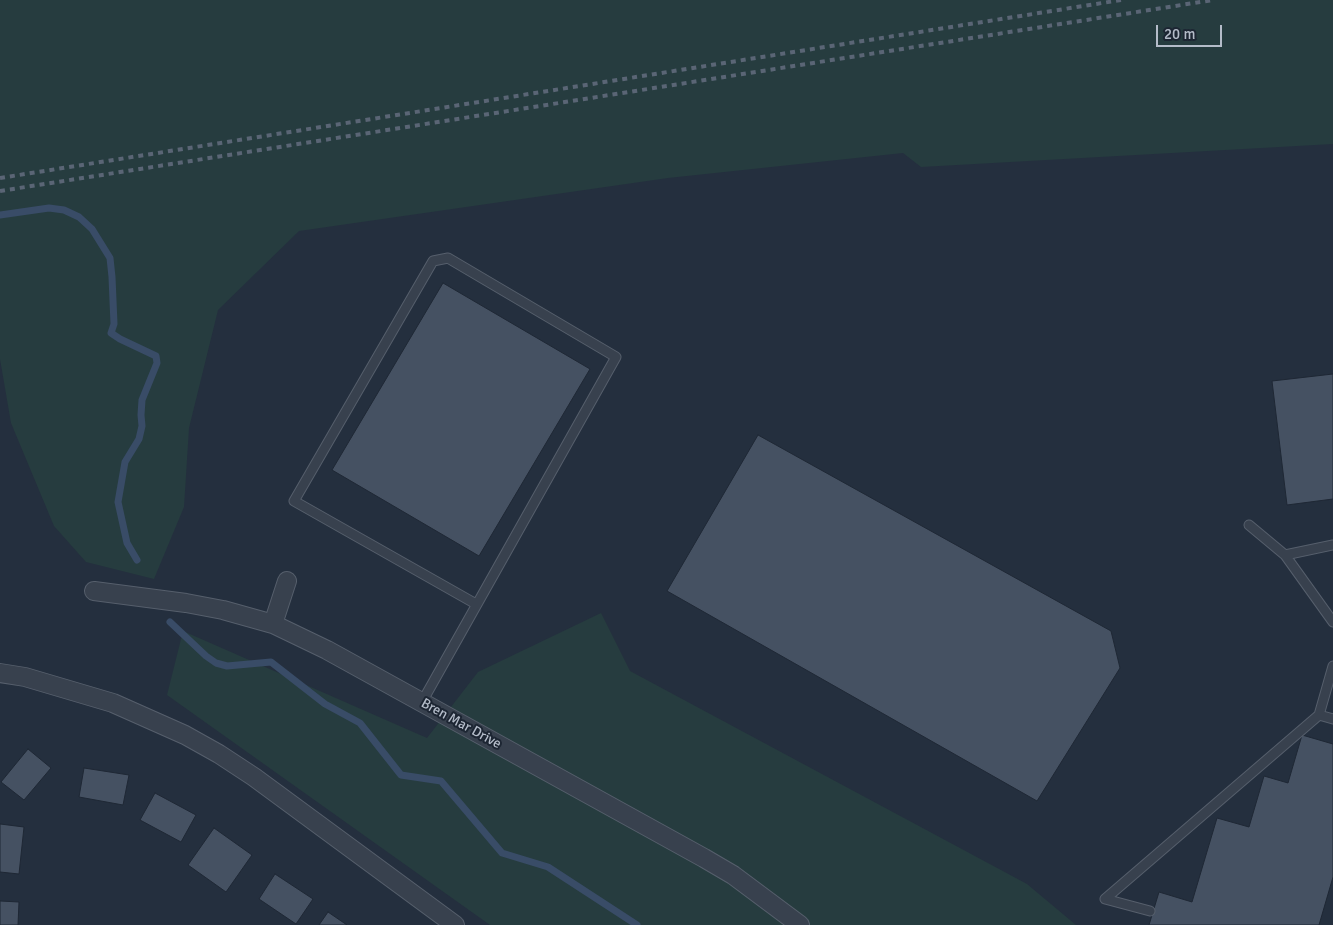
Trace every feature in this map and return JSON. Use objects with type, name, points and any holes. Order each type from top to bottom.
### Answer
[{"type":"street","points":[[273,624],[287,581]]},
{"type":"street","name":"Bren Mar Drive","points":[[94,592],[186,603],[223,610],[273,624],[327,650],[704,858],[740,881],[800,925]]},
{"type":"street","points":[[0,673],[25,677],[113,704],[185,735],[254,777],[455,925]]},
{"type":"lane","points":[[422,702],[616,357],[448,258],[432,261],[294,501],[476,604]]},
{"type":"lane","points":[[1249,525],[1285,555],[1333,622]]},
{"type":"lane","points":[[1285,555],[1333,545]]},
{"type":"lane","points":[[1150,911],[1105,899],[1319,715],[1333,666]]},
{"type":"lane","points":[[1319,715],[1333,719]]},
{"type":"green space","points":[[0,0],[1333,0],[1333,144],[921,167],[903,153],[668,178],[299,231],[218,310],[189,428],[184,507],[154,579],[86,562],[54,526],[11,423],[0,359]]},
{"type":"green space","points":[[601,613],[630,671],[1027,884],[1076,925],[490,925],[167,695],[183,631],[427,738],[478,672]]},
{"type":"building","points":[[443,283],[590,369],[479,556],[332,470]]},
{"type":"building","points":[[1333,374],[1333,499],[1287,505],[1272,381]]},
{"type":"building","points":[[758,435],[1111,631],[1120,668],[1037,801],[667,591]]},
{"type":"building","points":[[1302,735],[1333,744],[1333,877],[1319,925],[1149,925],[1159,892],[1192,902],[1217,818],[1249,827],[1264,776],[1288,783]]},
{"type":"building","points":[[28,749],[51,768],[24,800],[1,782]]},
{"type":"building","points":[[84,768],[129,775],[123,805],[79,797]]},
{"type":"building","points":[[155,793],[196,815],[181,842],[140,820]]},
{"type":"building","points":[[0,824],[24,827],[19,874],[0,872]]},
{"type":"building","points":[[214,828],[252,855],[226,892],[188,865]]},
{"type":"building","points":[[275,874],[313,899],[296,924],[259,899]]},
{"type":"building","points":[[0,901],[19,902],[18,925],[0,925]]},
{"type":"building","points":[[328,912],[347,925],[319,925]]},
{"type":"waterway","points":[[0,215],[49,208],[64,210],[79,217],[92,229],[110,258],[114,324],[111,333],[156,356],[157,363],[142,400],[142,426],[139,439],[125,462],[118,502],[127,543],[137,560]]},
{"type":"waterway","points":[[170,622],[216,663],[227,666],[271,662],[325,704],[360,723],[401,775],[441,781],[502,853],[548,867],[637,925]]},
{"type":"railway","points":[[0,178],[1121,0]]},
{"type":"railway","points":[[0,191],[1213,0]]}]
